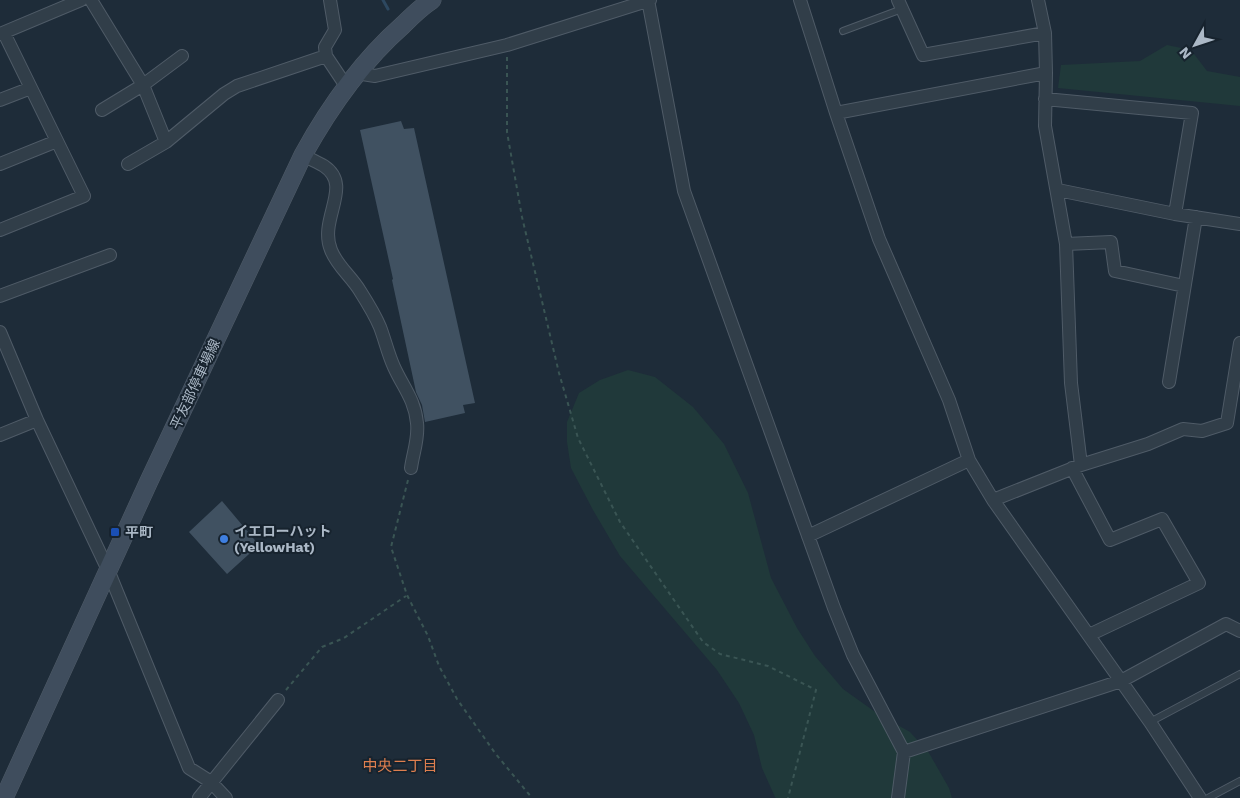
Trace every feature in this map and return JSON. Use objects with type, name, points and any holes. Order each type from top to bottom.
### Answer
[{"type":"main road","name":"平友部停車場線","points":[[4,798],[108,570],[303,155],[330,109],[351,80],[394,32],[428,1]]},
{"type":"street","points":[[0,230],[84,196],[2,33],[80,0]]},
{"type":"street","points":[[91,0],[143,85],[166,142]]},
{"type":"street","points":[[330,0],[335,30],[325,47],[326,56],[351,80],[507,45],[649,0],[684,190],[834,608],[853,655],[904,752],[898,798]]},
{"type":"street","points":[[800,0],[836,114],[879,239],[949,400],[969,460],[993,500],[1150,722],[1200,798]]},
{"type":"street","points":[[1038,0],[1045,33],[1045,126],[1058,190],[1066,244],[1076,467],[1110,540],[1162,520],[1199,583],[1089,635]]},
{"type":"street","points":[[900,4],[923,55],[1045,33]]},
{"type":"street","points":[[102,110],[143,85],[182,56]]},
{"type":"street","points":[[128,164],[166,142],[224,94],[237,86],[326,56]]},
{"type":"street","points":[[836,114],[1046,73]]},
{"type":"street","points":[[0,100],[31,88]]},
{"type":"street","points":[[1045,100],[1192,113],[1176,214]]},
{"type":"street","points":[[0,164],[57,141]]},
{"type":"street","points":[[303,155],[325,166],[335,178],[337,186],[336,196],[329,218],[327,235],[331,250],[340,267],[358,289],[380,326],[394,367],[415,407],[418,425],[415,453],[411,468]]},
{"type":"street","points":[[1058,190],[1176,214],[1240,224]]},
{"type":"street","points":[[1169,382],[1196,217]]},
{"type":"street","points":[[1066,244],[1110,242],[1115,271],[1184,286]]},
{"type":"street","points":[[0,296],[110,255]]},
{"type":"street","points":[[0,332],[37,420],[108,570],[189,768],[211,782],[226,798]]},
{"type":"street","points":[[993,500],[1076,467],[1148,444],[1183,429],[1202,431],[1227,422],[1240,343]]},
{"type":"street","points":[[0,435],[37,420]]},
{"type":"street","points":[[808,536],[969,460]]},
{"type":"street","points":[[904,752],[1121,681],[1226,624],[1240,631]]},
{"type":"street","points":[[199,798],[278,700]]},
{"type":"lane","points":[[843,31],[900,4]]},
{"type":"lane","points":[[1150,722],[1240,674]]},
{"type":"lane","points":[[1208,798],[1240,781]]},
{"type":"path","points":[[507,45],[507,132],[522,217],[559,372],[578,438],[620,522],[703,642],[720,654],[768,666],[816,690],[788,798]]},
{"type":"path","points":[[411,468],[391,547],[407,595],[428,636],[439,666],[457,699],[495,753],[532,798]]},
{"type":"path","points":[[278,700],[322,647],[351,634],[407,595]]},
{"type":"green space","points":[[1167,45],[1191,50],[1207,71],[1240,77],[1240,106],[1058,88],[1061,65],[1140,61]]},
{"type":"green space","points":[[628,370],[655,377],[693,407],[724,444],[748,493],[771,578],[797,628],[815,656],[843,689],[878,714],[910,732],[929,753],[949,788],[952,798],[775,797],[762,768],[754,735],[739,703],[717,670],[620,556],[571,468],[567,442],[567,422],[579,393],[600,380]]},
{"type":"building","points":[[401,121],[404,129],[414,128],[475,403],[463,405],[465,413],[425,422],[422,405],[416,392],[360,130]]},
{"type":"building","name":"イエローハット (YellowHat)","points":[[222,501],[259,545],[227,574],[189,532]]},
{"type":"waterway","points":[[383,0],[388,9]]},
{"type":"place","name":"平町","points":[[115,532]]},
{"type":"place","name":"イエローハット (YellowHat)","points":[[224,539]]},
{"type":"district","name":"中央二丁目","points":[[400,766]]}]
